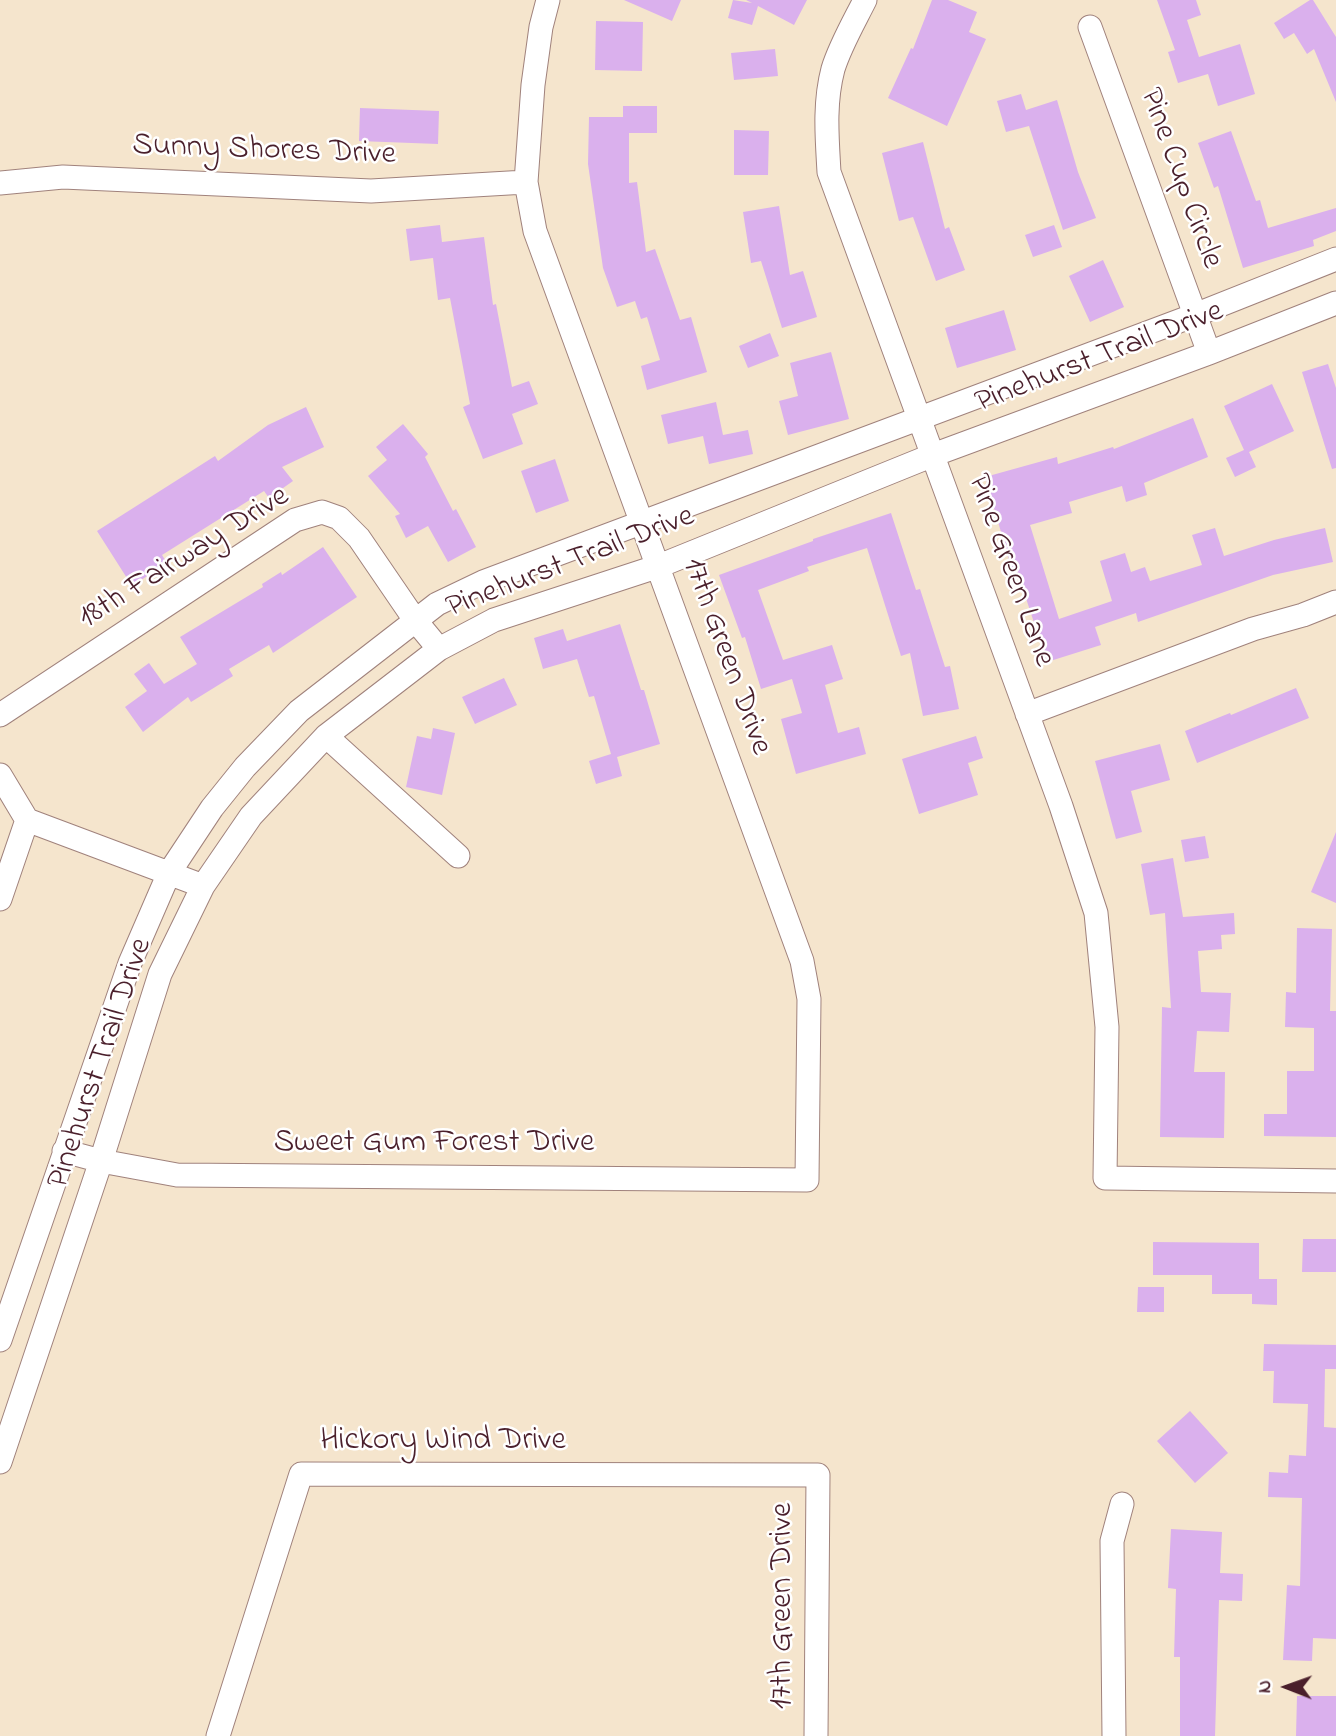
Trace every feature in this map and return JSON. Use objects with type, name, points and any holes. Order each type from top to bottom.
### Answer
[{"type":"street","name":"17th Green Drive","points":[[548,0],[541,27],[533,85],[526,182],[535,231],[802,961],[809,999],[807,1180]]},
{"type":"street","name":"Pine Green Lane","points":[[865,0],[834,67],[827,99],[829,172],[1027,713],[1096,912],[1107,1027],[1105,1178],[1336,1181]]},
{"type":"street","name":"Pine Cup Circle","points":[[1090,27],[1209,353]]},
{"type":"street","name":"Sunny Shores Drive","points":[[0,183],[63,177],[372,191],[526,182]]},
{"type":"street","name":"Pinehurst Trail Drive","points":[[0,1340],[130,964],[169,873],[212,808],[299,710],[437,604],[483,582],[1195,315],[1336,259]]},
{"type":"street","name":"Pinehurst Trail Drive","points":[[1,1459],[102,1161],[160,974],[203,886],[251,816],[326,736],[439,649],[494,620],[659,566],[933,455],[1336,303]]},
{"type":"street","name":"18th Fairway Drive","points":[[0,715],[295,520],[322,512],[339,517],[359,538],[415,620],[439,649]]},
{"type":"street","points":[[1027,713],[1253,629],[1303,615],[1336,602]]},
{"type":"street","points":[[326,736],[457,856]]},
{"type":"street","points":[[0,775],[27,820],[203,886]]},
{"type":"street","points":[[0,898],[27,820]]},
{"type":"street","name":"Sweet Gum Forest Drive","points":[[64,1151],[177,1175],[807,1180]]},
{"type":"street","name":"Hickory Wind Drive","points":[[218,1736],[301,1474],[818,1475]]},
{"type":"street","name":"17th Green Drive","points":[[816,1736],[818,1475]]},
{"type":"street","points":[[1114,1736],[1112,1541],[1122,1504]]},
{"type":"building","points":[[624,0],[681,0],[672,21]]},
{"type":"building","points":[[733,0],[752,3],[746,0],[807,0],[794,25],[758,6],[752,25],[728,18]]},
{"type":"building","points":[[932,0],[948,0],[977,12],[969,32],[986,39],[947,126],[888,98],[911,48],[913,49]]},
{"type":"building","points":[[1157,0],[1196,0],[1201,15],[1187,20],[1199,57],[1240,44],[1255,94],[1218,106],[1208,74],[1178,83],[1168,52],[1175,50]]},
{"type":"building","points":[[1313,0],[1336,37],[1336,102],[1314,49],[1307,54],[1294,33],[1284,39],[1274,23]]},
{"type":"building","points":[[596,21],[643,22],[642,71],[595,70]]},
{"type":"building","points":[[775,49],[778,76],[734,80],[731,53]]},
{"type":"building","points":[[1021,94],[1026,110],[1057,100],[1078,172],[1096,218],[1063,230],[1029,126],[1006,132],[997,101]]},
{"type":"building","points":[[623,106],[657,106],[657,133],[629,133],[629,183],[637,182],[646,252],[655,249],[680,320],[691,317],[707,372],[647,390],[641,366],[660,360],[647,317],[641,319],[635,301],[617,307],[603,268],[588,164],[589,117],[623,117]]},
{"type":"building","points":[[360,108],[439,111],[438,144],[359,141]]},
{"type":"building","points":[[734,130],[769,131],[768,175],[734,175]]},
{"type":"building","points":[[1231,131],[1256,201],[1260,200],[1268,228],[1336,208],[1336,231],[1313,240],[1314,246],[1243,268],[1218,186],[1214,188],[1198,143]]},
{"type":"building","points":[[923,142],[945,229],[949,227],[965,270],[936,281],[913,217],[899,221],[882,153]]},
{"type":"building","points":[[779,206],[790,275],[803,271],[817,317],[782,328],[761,261],[751,263],[743,212]]},
{"type":"building","points":[[440,225],[442,242],[484,237],[493,305],[496,304],[512,387],[529,381],[538,404],[512,414],[523,444],[483,459],[463,407],[470,404],[450,298],[438,300],[433,258],[410,261],[406,229]]},
{"type":"building","points":[[1054,225],[1062,247],[1033,257],[1025,235]]},
{"type":"building","points":[[1103,260],[1124,307],[1090,322],[1069,276]]},
{"type":"building","points":[[1004,310],[1016,350],[957,368],[945,328]]},
{"type":"building","points":[[770,333],[779,356],[748,368],[739,346]]},
{"type":"building","points":[[831,352],[849,419],[788,435],[779,401],[798,396],[790,363]]},
{"type":"building","points":[[1328,364],[1336,388],[1336,468],[1332,469],[1302,372]]},
{"type":"building","points":[[1272,384],[1294,431],[1249,452],[1256,467],[1235,477],[1226,458],[1244,450],[1224,406]]},
{"type":"building","points":[[716,402],[723,435],[748,430],[753,454],[709,464],[703,436],[668,444],[661,415]]},
{"type":"building","points":[[306,407],[324,447],[282,467],[293,481],[269,498],[264,491],[162,555],[167,563],[132,586],[97,531],[215,456],[218,461],[268,425]]},
{"type":"building","points":[[1193,418],[1208,457],[1144,483],[1147,495],[1126,502],[1122,486],[1069,502],[1072,513],[1030,525],[1059,619],[1112,601],[1100,561],[1125,553],[1131,572],[1145,567],[1150,581],[1202,565],[1192,535],[1215,528],[1224,556],[1325,528],[1333,562],[1273,575],[1138,622],[1136,613],[1095,627],[1101,645],[1047,662],[1016,568],[1012,570],[985,477],[1057,457],[1058,464],[1113,447],[1114,449]]},
{"type":"building","points":[[403,424],[428,454],[425,457],[453,511],[456,509],[476,547],[448,562],[428,526],[406,538],[395,516],[400,514],[368,476],[387,460],[376,447]]},
{"type":"building","points":[[555,459],[569,501],[536,513],[521,471]]},
{"type":"building","points":[[891,513],[916,590],[920,589],[945,667],[950,666],[959,709],[923,716],[910,653],[901,656],[867,548],[807,567],[809,571],[758,590],[783,660],[832,645],[843,679],[825,685],[838,733],[859,727],[866,754],[796,774],[781,719],[802,713],[792,679],[761,689],[745,637],[742,638],[719,575]]},
{"type":"building","points":[[323,547],[357,597],[273,653],[269,645],[229,669],[233,676],[191,702],[188,697],[143,732],[125,707],[147,691],[134,674],[149,663],[164,684],[197,664],[180,637]]},
{"type":"building","points":[[620,624],[660,744],[617,757],[622,776],[596,784],[589,761],[611,754],[594,696],[589,697],[577,659],[543,669],[534,638],[563,629],[567,641]]},
{"type":"building","points":[[504,678],[517,705],[475,724],[462,697]]},
{"type":"building","points":[[1296,688],[1309,718],[1197,763],[1185,731]]},
{"type":"building","points":[[433,728],[455,733],[442,795],[406,787],[417,736],[431,739]]},
{"type":"building","points":[[976,736],[983,758],[968,763],[978,795],[919,814],[902,759]]},
{"type":"building","points":[[1160,744],[1170,780],[1131,791],[1142,832],[1116,839],[1095,761]]},
{"type":"building","points":[[1336,832],[1336,903],[1311,892]]},
{"type":"building","points":[[1205,836],[1209,858],[1185,862],[1181,840]]},
{"type":"building","points":[[1173,858],[1183,917],[1234,913],[1235,934],[1221,935],[1222,949],[1198,951],[1201,992],[1231,993],[1229,1032],[1197,1031],[1194,1072],[1225,1072],[1224,1138],[1160,1137],[1162,1007],[1171,1008],[1165,913],[1150,915],[1141,864]]},
{"type":"building","points":[[1297,928],[1332,929],[1330,1011],[1336,1011],[1336,1137],[1264,1136],[1264,1114],[1287,1114],[1287,1071],[1314,1071],[1314,1028],[1285,1027],[1286,992],[1296,993]]},
{"type":"building","points":[[1303,1239],[1336,1239],[1336,1272],[1302,1272]]},
{"type":"building","points":[[1153,1242],[1259,1243],[1259,1279],[1277,1279],[1277,1305],[1252,1304],[1252,1294],[1212,1294],[1212,1275],[1153,1275]]},
{"type":"building","points":[[1138,1287],[1164,1287],[1164,1312],[1137,1312]]},
{"type":"building","points":[[1264,1344],[1336,1345],[1336,1369],[1325,1369],[1324,1427],[1336,1428],[1336,1639],[1313,1638],[1312,1661],[1283,1660],[1287,1585],[1300,1586],[1302,1498],[1268,1497],[1269,1472],[1288,1473],[1289,1455],[1306,1456],[1308,1404],[1273,1403],[1274,1371],[1263,1371]]},
{"type":"building","points":[[1190,1411],[1228,1453],[1195,1483],[1157,1441]]},
{"type":"building","points":[[1171,1529],[1222,1532],[1220,1573],[1243,1574],[1242,1601],[1219,1600],[1215,1736],[1180,1736],[1180,1657],[1174,1657],[1176,1589],[1168,1588]]},
{"type":"building","points":[[1297,1696],[1336,1696],[1336,1736],[1296,1736]]}]
